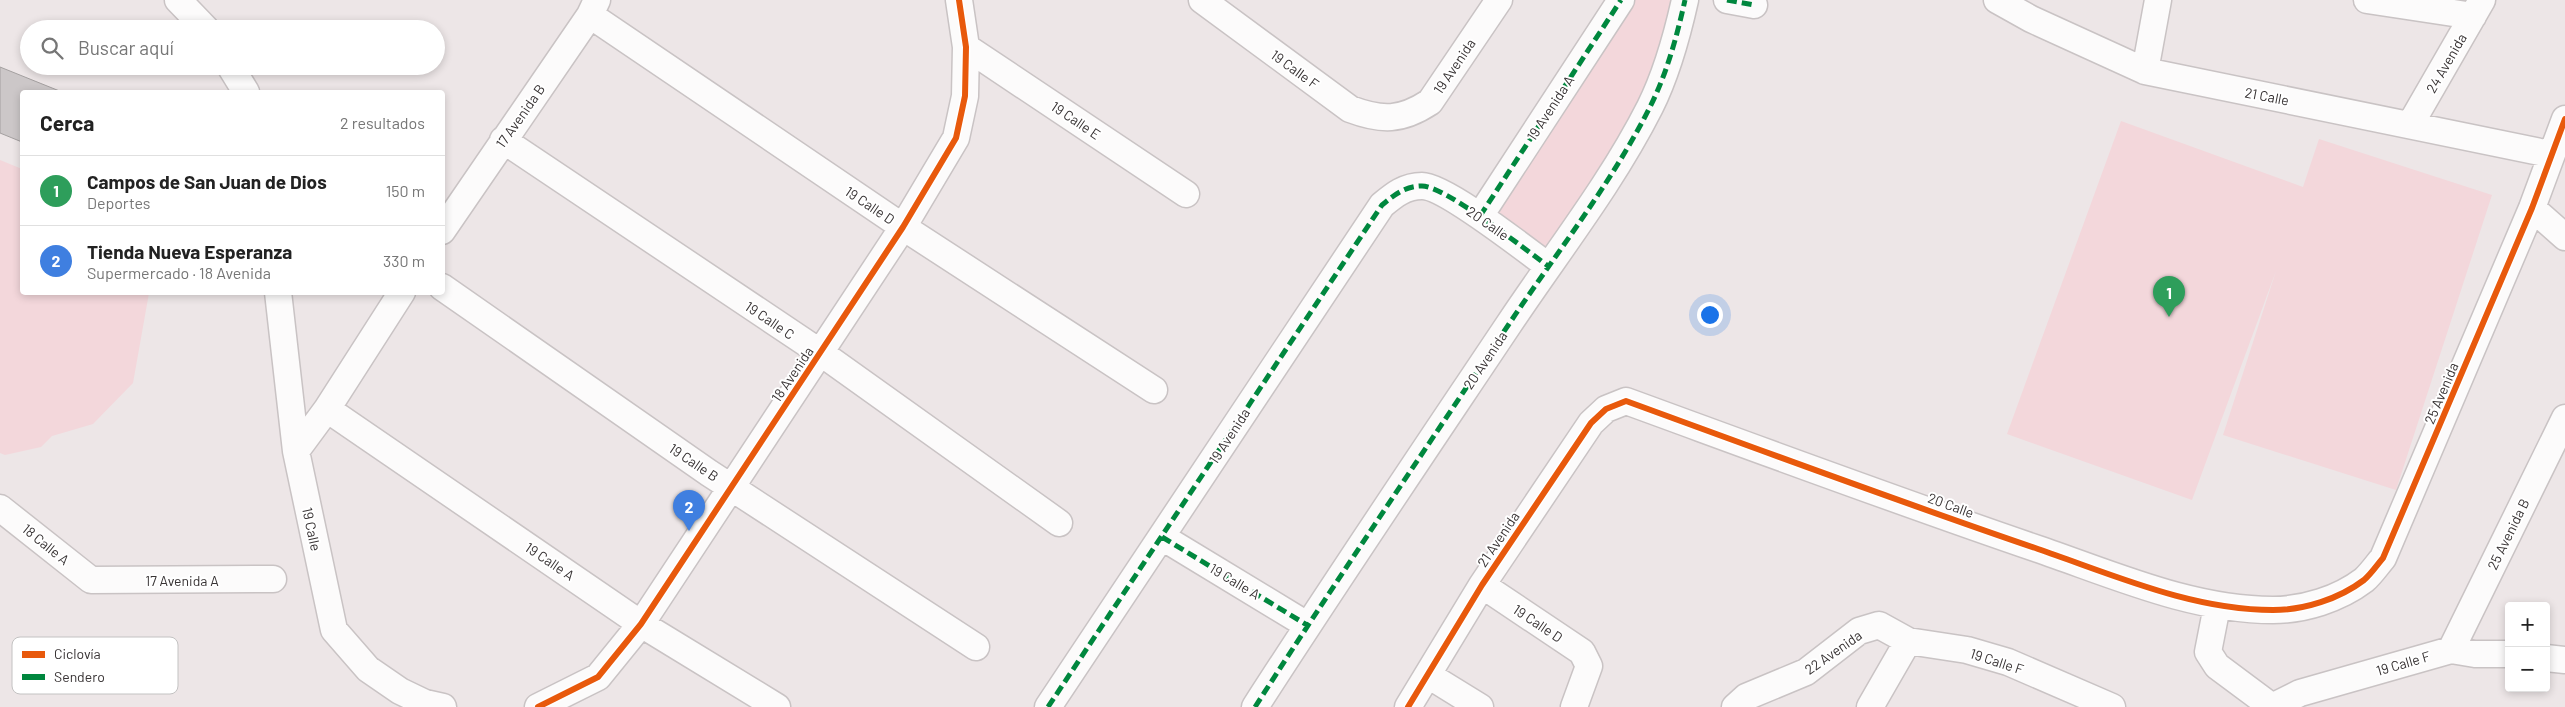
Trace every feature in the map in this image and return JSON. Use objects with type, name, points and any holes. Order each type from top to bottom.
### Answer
[{"type":"street","points":[[178,0],[197,20]]},
{"type":"street","name":"18 Avenida","points":[[538,707],[598,677],[641,624],[903,227],[956,138],[965,96],[966,47],[959,0]]},
{"type":"street","name":"19 Calle F","points":[[1202,0],[1350,109],[1370,116],[1397,118]]},
{"type":"street","name":"19 Avenida","points":[[1397,118],[1416,111],[1430,102],[1499,0]]},
{"type":"street","name":"19 Avenida A","points":[[1480,216],[1621,0]]},
{"type":"street","name":"20 Avenida","points":[[1255,707],[1307,625],[1548,266],[1603,189],[1651,106],[1676,42],[1685,0]]},
{"type":"street","points":[[1727,0],[1754,5]]},
{"type":"street","name":"21 Calle","points":[[1996,0],[2033,9],[2145,72],[2550,154]]},
{"type":"street","points":[[2145,72],[2158,0]]},
{"type":"street","points":[[2367,0],[2477,8]]},
{"type":"street","name":"17 Avenida B","points":[[445,227],[594,7]]},
{"type":"street","name":"19 Calle D","points":[[594,7],[903,227],[1154,390]]},
{"type":"street","name":"24 Avenida","points":[[2410,125],[2477,8]]},
{"type":"street","name":"19 Calle E","points":[[966,47],[1186,194]]},
{"type":"street","points":[[236,75],[245,90]]},
{"type":"street","name":"25 Avenida","points":[[2274,610],[2307,607],[2336,595],[2364,579],[2383,558],[2532,208],[2550,154],[2565,119]]},
{"type":"street","name":"19 Calle C","points":[[503,140],[820,353],[1059,522]]},
{"type":"street","name":"19 Avenida","points":[[1048,707],[1382,205],[1409,187],[1425,186]]},
{"type":"street","name":"20 Calle","points":[[1425,186],[1480,216],[1548,266]]},
{"type":"street","points":[[2532,208],[2565,237]]},
{"type":"street","name":"19 Calle B","points":[[445,289],[731,487],[976,647]]},
{"type":"street","name":"19 Calle","points":[[278,295],[296,451],[334,630],[394,699],[425,702],[443,707]]},
{"type":"street","points":[[296,451],[334,399],[400,295]]},
{"type":"street","name":"19 Calle A","points":[[334,399],[641,624],[777,707]]},
{"type":"street","name":"20 Calle","points":[[1626,401],[1962,523],[2168,593],[2217,606],[2274,610]]},
{"type":"street","name":"21 Avenida","points":[[1408,707],[1482,585],[1591,423],[1606,409],[1626,401]]},
{"type":"street","name":"25 Avenida B","points":[[2451,650],[2565,418]]},
{"type":"street","name":"18 Calle A","points":[[0,508],[91,580]]},
{"type":"street","name":"19 Calle A","points":[[1162,537],[1307,625]]},
{"type":"street","name":"17 Avenida A","points":[[91,580],[273,579]]},
{"type":"street","name":"19 Calle D","points":[[1482,585],[1582,652],[1589,666],[1574,707]]},
{"type":"street","points":[[2217,606],[2208,652],[2217,666],[2272,707]]},
{"type":"street","name":"19 Calle F","points":[[1879,625],[1908,641],[1967,650],[2008,662],[2112,707]]},
{"type":"street","name":"22 Avenida","points":[[1735,707],[1746,697],[1806,672],[1859,632],[1879,625]]},
{"type":"street","points":[[1870,707],[1908,641]]},
{"type":"street","name":"19 Calle F","points":[[2272,707],[2304,700],[2451,650],[2475,654],[2505,654]]},
{"type":"street","points":[[2550,658],[2565,660]]},
{"type":"street","points":[[1428,675],[1480,707]]},
{"type":"shaded area","points":[[1621,0],[1685,0],[1676,42],[1548,266],[1480,216]]},
{"type":"shaded area","points":[[2121,121],[2303,187],[2319,139],[2492,195],[2396,490],[2223,435],[2276,271],[2192,500],[2007,434]]},
{"type":"shaded area","points":[[0,160],[20,168],[20,295],[149,295],[133,383],[93,424],[52,436],[41,447],[5,455],[0,453]]},
{"type":"building","points":[[0,67],[57,90],[20,90],[20,141],[0,133]]},
{"type":"marked path","points":[[1480,216],[1621,0]]},
{"type":"marked path","points":[[1255,707],[1413,467],[1601,191],[1635,135],[1662,81],[1675,41],[1685,0]]},
{"type":"marked path","points":[[1727,0],[1754,5]]},
{"type":"marked path","points":[[1048,707],[1382,205],[1405,189],[1416,186],[1433,189],[1466,207],[1548,266]]},
{"type":"marked path","points":[[1162,537],[1307,625]]},
{"type":"cycle path","points":[[538,707],[598,677],[641,624],[903,227],[956,138],[965,96],[966,47],[959,0]]},
{"type":"cycle path","points":[[1408,707],[1482,585],[1591,423],[1606,409],[1626,401],[2124,580],[2183,598],[2213,604],[2273,610],[2309,606],[2344,593],[2364,580],[2383,558],[2532,208],[2565,119]]},
{"type":"place","name":"Campos de San Juan de Dios","points":[[2169,317]]},
{"type":"place","name":"Tienda Nueva Esperanza","points":[[689,531]]}]
